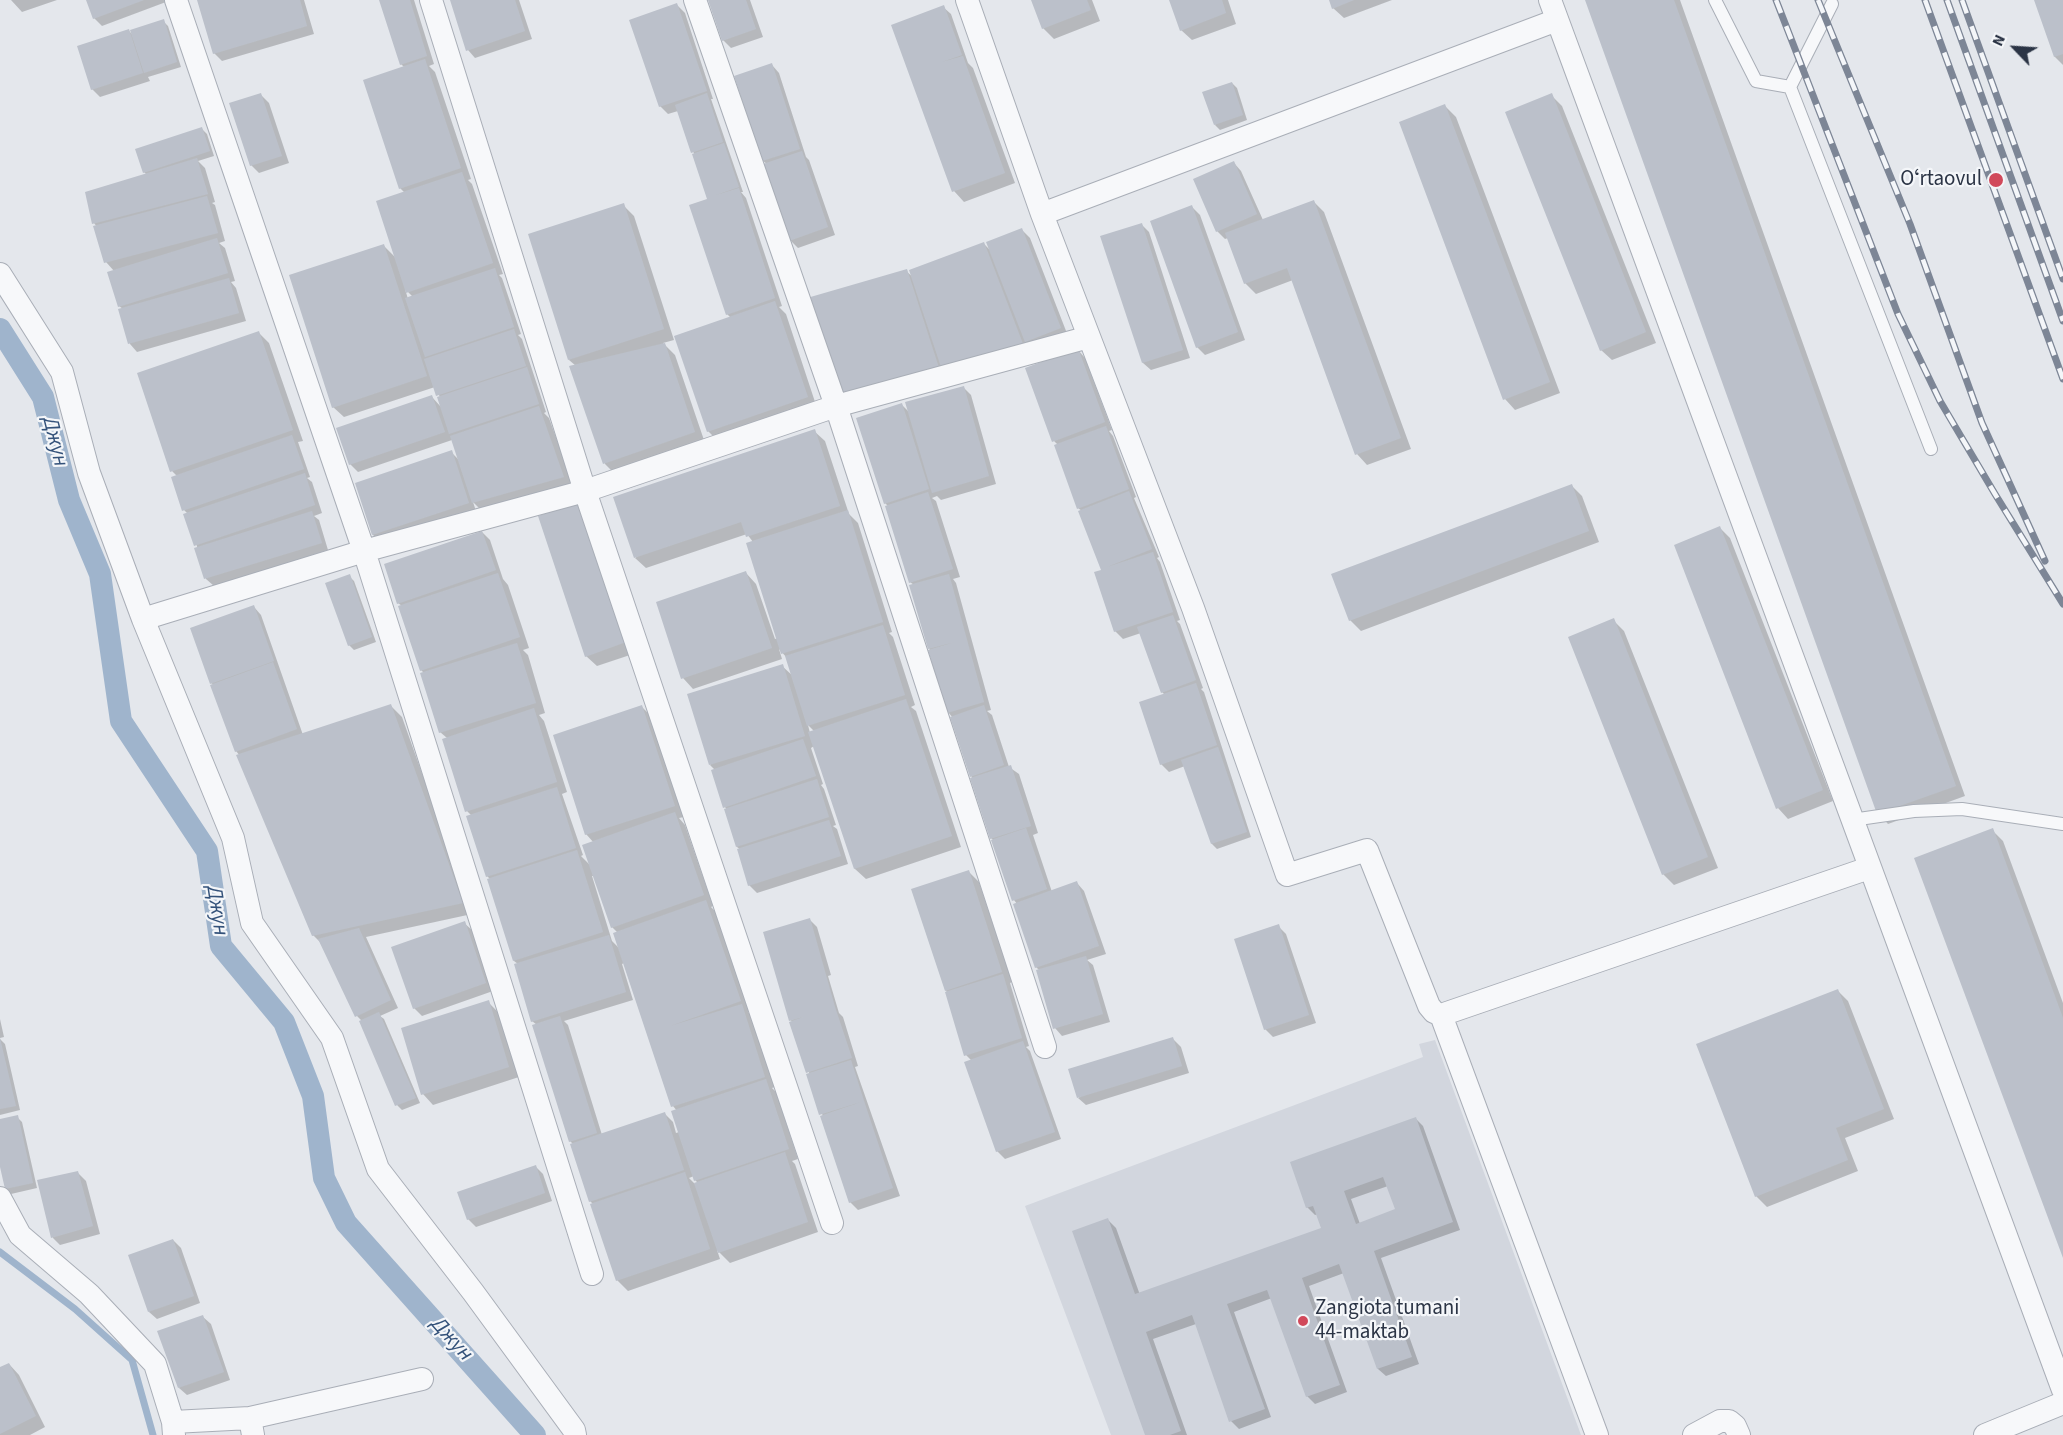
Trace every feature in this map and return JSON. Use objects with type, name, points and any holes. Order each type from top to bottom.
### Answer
[{"type":"street","points":[[176,0],[364,550],[592,1274]]},
{"type":"street","points":[[431,0],[585,491],[832,1223]]},
{"type":"street","points":[[695,0],[836,406],[1045,1047]]},
{"type":"street","points":[[967,0],[1042,214],[1192,608],[1287,875],[1367,850],[1429,1006],[1441,1015],[1869,868]]},
{"type":"street","points":[[1042,214],[1554,10],[2063,1390]]},
{"type":"street","points":[[0,274],[62,372],[89,473],[143,619],[233,838],[252,923],[332,1038],[378,1169],[473,1292],[574,1430],[575,1435]]},
{"type":"street","points":[[143,619],[364,550],[585,491],[836,406],[1089,337]]},
{"type":"street","points":[[1441,1015],[1598,1435]]},
{"type":"street","points":[[0,1198],[20,1235],[89,1293],[155,1364],[174,1428],[252,1426],[422,1379]]},
{"type":"street","points":[[1985,1435],[2063,1403]]},
{"type":"street","points":[[1694,1435],[1720,1421],[1729,1420],[1739,1435]]},
{"type":"lane","points":[[1715,0],[1756,81],[1790,87]]},
{"type":"lane","points":[[1832,4],[1790,87],[1931,449]]},
{"type":"lane","points":[[1852,820],[1914,811],[1962,809],[2063,824]]},
{"type":"shaded area","name":"Zangiota tumani 44-maktab","points":[[1435,1040],[1581,1435],[1111,1435],[1025,1206],[1423,1057],[1419,1044]]},
{"type":"building","points":[[86,0],[144,0],[93,19]]},
{"type":"building","points":[[197,0],[300,0],[307,26],[213,54]]},
{"type":"building","points":[[379,0],[410,0],[427,56],[400,65]]},
{"type":"building","points":[[450,0],[515,0],[525,31],[466,51]]},
{"type":"building","points":[[708,0],[746,0],[756,29],[722,41]]},
{"type":"building","points":[[1031,0],[1087,0],[1091,10],[1042,29]]},
{"type":"building","points":[[1169,0],[1222,0],[1226,13],[1180,31]]},
{"type":"building","points":[[1329,0],[1354,0],[1332,9]]},
{"type":"building","points":[[1585,0],[1674,0],[1956,786],[1877,814]]},
{"type":"building","points":[[2034,0],[2063,0],[2063,54],[2054,57]]},
{"type":"building","points":[[677,3],[707,91],[659,107],[629,20]]},
{"type":"building","points":[[944,5],[962,55],[942,62],[963,56],[1005,173],[952,192],[891,25]]},
{"type":"building","points":[[164,19],[177,62],[144,73],[130,30]]},
{"type":"building","points":[[129,29],[143,73],[91,90],[77,46]]},
{"type":"building","points":[[425,59],[461,168],[399,189],[363,80]]},
{"type":"building","points":[[772,63],[800,149],[762,161],[734,76]]},
{"type":"building","points":[[1232,82],[1243,115],[1214,125],[1202,92]]},
{"type":"building","points":[[261,93],[282,156],[250,166],[229,103]]},
{"type":"building","points":[[707,93],[723,142],[691,153],[675,105]]},
{"type":"building","points":[[1552,93],[1646,332],[1600,351],[1505,112]]},
{"type":"building","points":[[1445,104],[1550,382],[1503,400],[1399,122]]},
{"type":"building","points":[[202,127],[210,151],[143,173],[135,149]]},
{"type":"building","points":[[724,143],[739,187],[713,196],[739,188],[775,298],[726,315],[689,205],[707,199],[692,154]]},
{"type":"building","points":[[802,151],[828,227],[789,241],[763,164]]},
{"type":"building","points":[[197,158],[208,194],[92,224],[85,192]]},
{"type":"building","points":[[1234,161],[1257,214],[1216,232],[1193,179]]},
{"type":"building","points":[[462,172],[493,263],[406,293],[376,201]]},
{"type":"building","points":[[207,196],[218,233],[104,263],[93,226]]},
{"type":"building","points":[[1314,200],[1401,438],[1355,455],[1287,268],[1244,284],[1225,233]]},
{"type":"building","points":[[624,203],[664,329],[568,360],[528,234]]},
{"type":"building","points":[[1192,205],[1238,332],[1196,348],[1150,221]]},
{"type":"building","points":[[1142,223],[1183,350],[1142,363],[1100,236]]},
{"type":"building","points":[[1022,228],[1061,328],[1025,342],[986,242]]},
{"type":"building","points":[[217,238],[228,273],[118,307],[107,272]]},
{"type":"building","points":[[984,242],[1023,344],[942,370],[909,270]]},
{"type":"building","points":[[384,244],[427,376],[332,408],[289,275]]},
{"type":"building","points":[[495,268],[514,327],[425,357],[405,298]]},
{"type":"building","points":[[907,269],[940,371],[841,398],[807,298]]},
{"type":"building","points":[[229,278],[239,313],[128,344],[118,309]]},
{"type":"building","points":[[775,301],[808,397],[707,432],[674,336]]},
{"type":"building","points":[[514,329],[526,366],[436,396],[424,359]]},
{"type":"building","points":[[259,331],[293,430],[170,472],[137,373]]},
{"type":"building","points":[[665,343],[695,432],[603,464],[569,366]]},
{"type":"building","points":[[1078,348],[1105,422],[1052,442],[1025,368]]},
{"type":"building","points":[[527,367],[539,404],[449,434],[437,397]]},
{"type":"building","points":[[964,386],[989,476],[932,493],[905,402]]},
{"type":"building","points":[[432,395],[445,432],[349,465],[336,428]]},
{"type":"building","points":[[902,403],[929,489],[884,504],[856,418]]},
{"type":"building","points":[[539,406],[564,477],[472,503],[450,436]]},
{"type":"building","points":[[1106,426],[1129,489],[1077,509],[1054,445]]},
{"type":"building","points":[[815,429],[840,506],[746,537],[741,522],[634,558],[613,497]]},
{"type":"building","points":[[292,435],[304,469],[182,511],[171,477]]},
{"type":"building","points":[[452,450],[469,503],[372,535],[355,483]]},
{"type":"building","points":[[305,473],[315,505],[194,546],[183,514]]},
{"type":"building","points":[[1572,484],[1589,531],[1349,621],[1331,574]]},
{"type":"building","points":[[1129,491],[1152,549],[1107,567],[1153,552],[1173,612],[1114,632],[1094,572],[1101,570],[1078,511]]},
{"type":"building","points":[[928,492],[953,569],[909,583],[885,506]]},
{"type":"building","points":[[579,502],[626,642],[585,657],[538,516]]},
{"type":"building","points":[[848,510],[883,622],[781,654],[746,543]]},
{"type":"building","points":[[312,511],[322,543],[204,579],[194,548]]},
{"type":"building","points":[[1720,526],[1823,790],[1776,809],[1674,545]]},
{"type":"building","points":[[482,531],[496,570],[397,604],[384,564]]},
{"type":"building","points":[[746,571],[772,648],[681,679],[656,602]]},
{"type":"building","points":[[498,573],[520,637],[420,671],[398,606]]},
{"type":"building","points":[[350,574],[372,637],[348,646],[325,583]]},
{"type":"building","points":[[949,574],[984,702],[947,713],[928,650],[955,642],[928,649],[909,585]]},
{"type":"building","points":[[254,605],[274,661],[210,684],[190,628]]},
{"type":"building","points":[[1173,615],[1196,680],[1161,693],[1137,627]]},
{"type":"building","points":[[1614,618],[1708,857],[1662,875],[1568,637]]},
{"type":"building","points":[[883,625],[905,695],[807,726],[785,656]]},
{"type":"building","points":[[517,643],[536,703],[439,733],[420,673]]},
{"type":"building","points":[[273,662],[297,729],[235,752],[210,685]]},
{"type":"building","points":[[783,664],[805,736],[709,765],[687,694]]},
{"type":"building","points":[[1196,683],[1217,745],[1160,765],[1139,702]]},
{"type":"building","points":[[906,699],[952,836],[854,869],[808,732]]},
{"type":"building","points":[[391,704],[463,903],[312,936],[236,755]]},
{"type":"building","points":[[642,705],[675,806],[585,835],[553,735]]},
{"type":"building","points":[[984,705],[1004,765],[970,777],[950,717]]},
{"type":"building","points":[[534,708],[557,782],[465,812],[442,739]]},
{"type":"building","points":[[803,739],[816,776],[723,808],[711,770]]},
{"type":"building","points":[[1218,747],[1247,832],[1211,844],[1181,760]]},
{"type":"building","points":[[1011,765],[1031,826],[990,839],[970,778]]},
{"type":"building","points":[[817,779],[829,817],[736,847],[724,809]]},
{"type":"building","points":[[557,787],[576,848],[486,877],[466,816]]},
{"type":"building","points":[[675,812],[704,895],[611,928],[582,845]]},
{"type":"building","points":[[829,820],[841,856],[748,886],[737,849]]},
{"type":"building","points":[[1026,828],[1047,889],[1012,901],[991,840]]},
{"type":"building","points":[[1993,828],[2063,1018],[2063,1258],[1914,858]]},
{"type":"building","points":[[577,850],[603,932],[513,961],[487,879]]},
{"type":"building","points":[[969,870],[1002,972],[945,991],[911,889]]},
{"type":"building","points":[[1077,881],[1099,946],[1035,968],[1013,904]]},
{"type":"building","points":[[706,900],[741,1001],[670,1026],[742,1004],[765,1077],[671,1107],[613,933]]},
{"type":"building","points":[[810,918],[852,1058],[806,1073],[789,1022],[803,1017],[789,1021],[763,932]]},
{"type":"building","points":[[465,921],[486,983],[413,1009],[391,947]]},
{"type":"building","points":[[1279,924],[1309,1015],[1264,1030],[1234,939]]},
{"type":"building","points":[[359,928],[391,1000],[355,1017],[318,939]]},
{"type":"building","points":[[609,935],[626,992],[531,1022],[514,964]]},
{"type":"building","points":[[1086,956],[1103,1014],[1053,1029],[1036,970]]},
{"type":"building","points":[[1003,974],[1022,1038],[964,1056],[945,992]]},
{"type":"building","points":[[1838,989],[1884,1109],[1836,1128],[1848,1160],[1755,1197],[1696,1044]]},
{"type":"building","points":[[489,1000],[509,1067],[421,1095],[401,1028]]},
{"type":"building","points":[[379,1012],[416,1098],[395,1106],[359,1021]]},
{"type":"building","points":[[560,1016],[597,1133],[569,1142],[532,1025]]},
{"type":"building","points":[[1173,1037],[1182,1066],[1077,1098],[1068,1069]]},
{"type":"building","points":[[0,1038],[16,1106],[0,1109]]},
{"type":"building","points":[[1023,1041],[1055,1132],[996,1152],[964,1062]]},
{"type":"building","points":[[851,1060],[864,1101],[819,1115],[806,1074]]},
{"type":"building","points":[[766,1079],[789,1149],[694,1181],[671,1111]]},
{"type":"building","points":[[864,1101],[893,1188],[849,1203],[820,1116]]},
{"type":"building","points":[[665,1112],[684,1170],[589,1202],[570,1144]]},
{"type":"building","points":[[18,1115],[33,1183],[5,1189],[0,1167],[0,1119]]},
{"type":"building","points":[[1416,1117],[1453,1222],[1374,1251],[1412,1357],[1377,1369],[1339,1264],[1302,1278],[1340,1385],[1306,1397],[1267,1290],[1227,1304],[1265,1409],[1229,1422],[1192,1315],[1146,1332],[1181,1431],[1170,1435],[1145,1435],[1072,1231],[1108,1218],[1135,1294],[1321,1228],[1313,1206],[1306,1208],[1290,1162]],"holes":[[[1383,1177],[1395,1209],[1356,1224],[1344,1191]]]},
{"type":"building","points":[[785,1152],[808,1222],[718,1253],[694,1183]]},
{"type":"building","points":[[536,1165],[545,1193],[467,1220],[457,1192]]},
{"type":"building","points":[[78,1171],[93,1226],[51,1238],[37,1180]]},
{"type":"building","points":[[685,1172],[710,1249],[616,1281],[590,1204]]},
{"type":"building","points":[[173,1239],[194,1296],[148,1312],[128,1255]]},
{"type":"building","points":[[203,1315],[224,1372],[178,1388],[157,1331]]},
{"type":"building","points":[[9,1363],[36,1416],[0,1434],[0,1367]]},
{"type":"waterway","name":"Джун","points":[[0,329],[43,397],[69,500],[100,574],[121,721],[207,851],[221,946],[284,1022],[313,1096],[324,1178],[346,1223],[535,1435]]},
{"type":"waterway","points":[[0,1252],[75,1309],[132,1360],[153,1435]]},
{"type":"railway","points":[[1776,0],[1898,314],[1940,401],[2063,604]]},
{"type":"railway","points":[[1818,0],[1910,224],[1982,423],[2045,561]]},
{"type":"railway","points":[[1925,0],[2063,379]]},
{"type":"railway","points":[[1947,0],[2063,321]]},
{"type":"railway","points":[[1962,0],[2063,279]]},
{"type":"place","name":"Oʻrtaovul","points":[[1996,180]]},
{"type":"place","name":"Zangiota tumani 44-maktab","points":[[1303,1321]]}]
